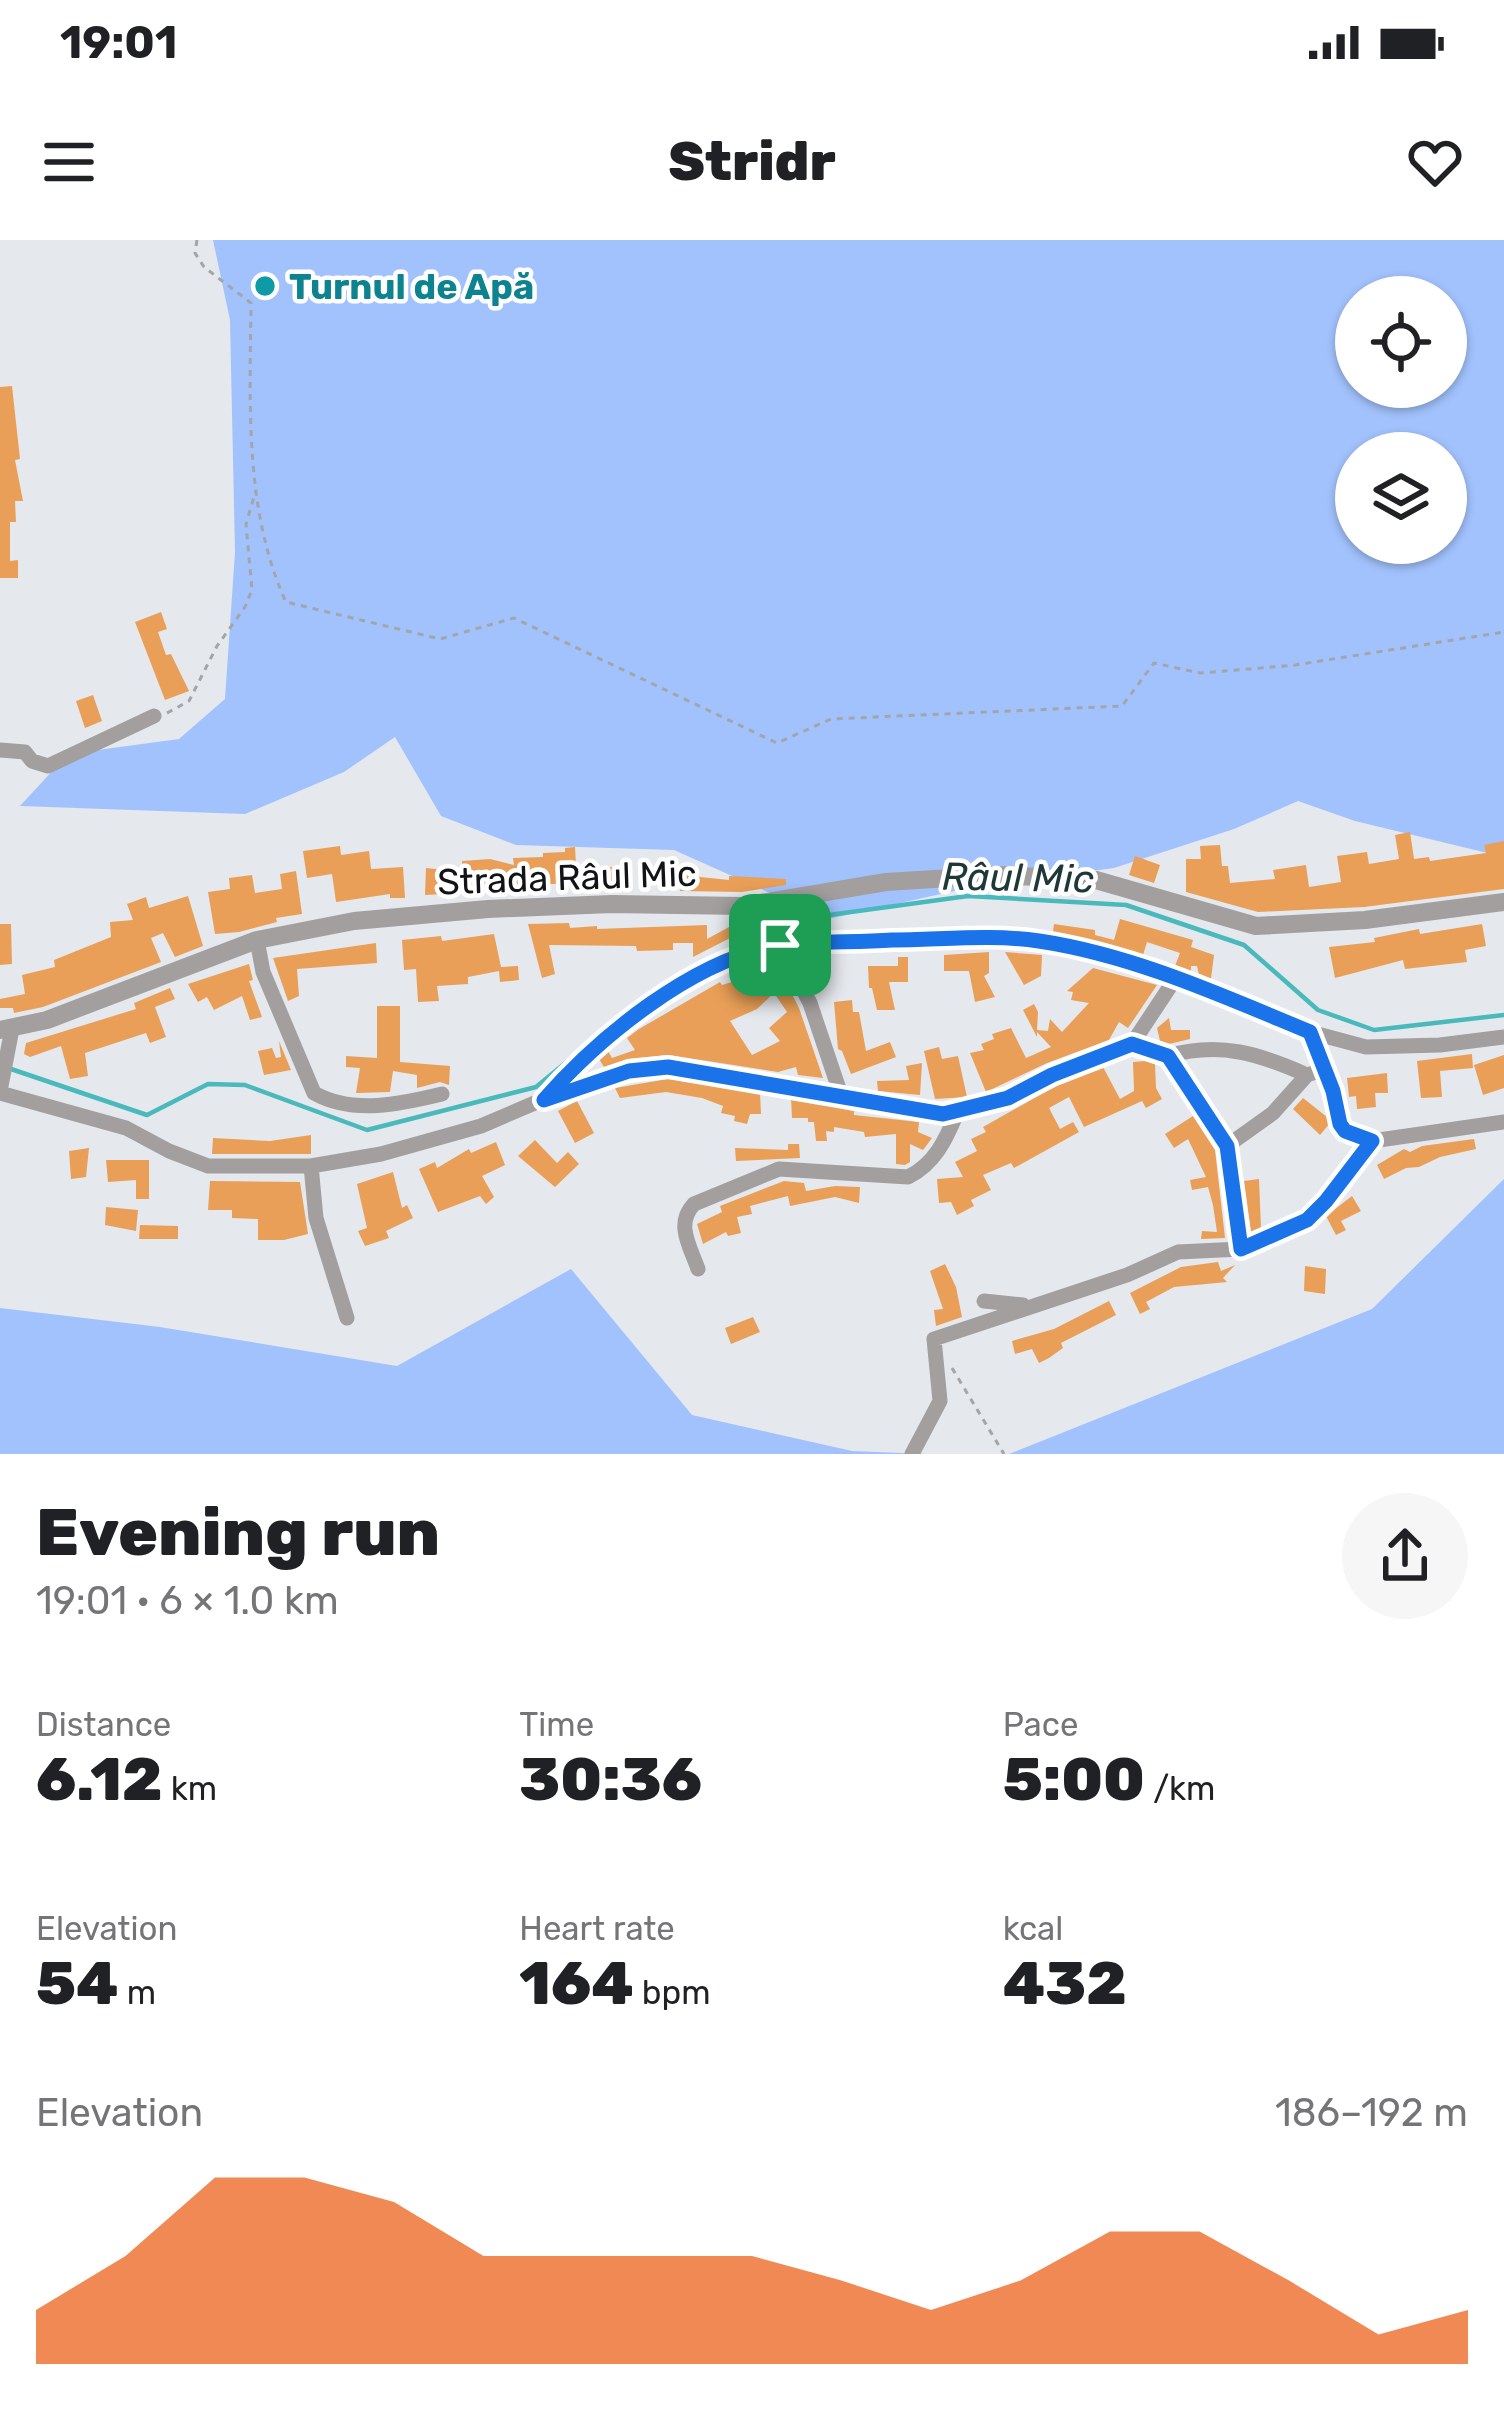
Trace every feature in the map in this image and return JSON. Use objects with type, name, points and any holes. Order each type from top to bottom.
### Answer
[{"type":"street","points":[[0,750],[25,752],[32,761],[48,766],[154,716]]},
{"type":"street","name":"Strada Râul Mic","points":[[6,1029],[80,1008],[257,940],[354,921],[488,908],[743,906],[905,879],[999,875],[1096,880],[1256,926],[1365,920],[1504,902]]},
{"type":"street","points":[[743,906],[777,942],[823,1036],[841,1095]]},
{"type":"street","points":[[257,940],[263,972],[314,1093],[368,1106],[442,1094]]},
{"type":"street","points":[[544,1100],[576,1063],[658,1000],[777,942],[1035,940],[1115,959],[1343,1043],[1393,1048],[1504,1037]]},
{"type":"street","points":[[6,1029],[0,1092],[126,1128],[208,1166],[311,1166],[432,1142],[650,1067],[899,1108],[957,1113],[1008,1098],[1132,1044],[1174,979]]},
{"type":"street","points":[[1310,1032],[1316,1072],[1345,1131],[1372,1141],[1504,1122]]},
{"type":"street","points":[[1132,1044],[1168,1056],[1214,1048],[1239,1050],[1316,1072]]},
{"type":"street","points":[[1168,1056],[1227,1146],[1241,1249]]},
{"type":"street","points":[[1227,1146],[1273,1113],[1316,1072]]},
{"type":"street","points":[[698,1269],[684,1229],[686,1211],[694,1204],[779,1169],[908,1177],[922,1171],[941,1148],[957,1113]]},
{"type":"street","points":[[912,1454],[940,1401],[934,1339],[1127,1275],[1178,1252],[1241,1249],[1307,1220],[1372,1141]]},
{"type":"street","points":[[311,1166],[316,1218],[347,1318]]},
{"type":"street","points":[[984,1301],[1032,1305]]},
{"type":"path","points":[[197,240],[195,253],[204,267],[251,303],[256,490],[270,568],[286,602],[440,639],[514,618],[777,742],[832,719],[1122,706],[1154,663],[1199,673],[1295,664],[1504,632]]},
{"type":"path","points":[[154,716],[189,701],[217,646],[245,607],[251,590],[245,524],[256,490]]},
{"type":"path","points":[[934,1339],[1004,1454]]},
{"type":"shaded area","points":[[213,240],[1504,240],[1504,857],[1355,821],[1298,801],[1234,829],[1114,868],[968,888],[828,919],[674,850],[516,845],[441,816],[395,737],[344,772],[245,814],[20,806],[68,754],[179,739],[225,699],[235,552],[230,320]]},
{"type":"shaded area","points":[[1504,1179],[1504,1454],[1009,1454],[1372,1309]]},
{"type":"shaded area","points":[[571,1269],[692,1415],[852,1451],[927,1454],[0,1454],[0,1308],[160,1327],[397,1366]]},
{"type":"building","points":[[12,386],[20,459],[15,460],[23,501],[15,501],[16,522],[10,522],[10,561],[18,560],[18,578],[0,578],[0,387]]},
{"type":"building","points":[[161,612],[167,629],[158,632],[166,655],[171,654],[189,691],[165,700],[135,622]]},
{"type":"building","points":[[93,695],[102,721],[85,728],[76,701]]},
{"type":"building","points":[[1410,832],[1414,859],[1429,857],[1430,861],[1486,853],[1484,845],[1504,841],[1504,889],[1364,907],[1258,912],[1186,892],[1186,859],[1201,859],[1200,846],[1220,845],[1230,883],[1275,879],[1273,870],[1306,865],[1309,887],[1341,882],[1337,856],[1367,852],[1369,864],[1399,859],[1395,835]]},
{"type":"building","points":[[340,846],[341,855],[369,851],[371,869],[403,867],[405,898],[390,898],[390,894],[336,902],[332,874],[307,878],[303,851]]},
{"type":"building","points":[[575,847],[577,883],[425,895],[426,868],[463,872],[462,861],[490,859],[514,865],[513,858],[543,857],[543,853]]},
{"type":"building","points":[[1135,856],[1160,865],[1154,883],[1129,875]]},
{"type":"building","points":[[632,866],[632,881],[599,882],[598,868]]},
{"type":"building","points":[[296,871],[302,914],[215,934],[208,892],[230,889],[229,878],[252,875],[255,893],[282,889],[280,874]]},
{"type":"building","points":[[681,875],[786,879],[786,885],[742,892],[680,891]]},
{"type":"building","points":[[188,896],[203,946],[175,957],[163,933],[151,938],[161,962],[43,1007],[14,1013],[13,1008],[0,1008],[0,999],[25,994],[22,975],[55,967],[54,960],[111,937],[110,922],[133,920],[127,904],[146,897],[149,908]]},
{"type":"building","points":[[1120,919],[1193,940],[1191,947],[1214,955],[1211,979],[1199,975],[1197,966],[1191,966],[1191,972],[1175,966],[1180,953],[1147,942],[1143,955],[1053,932],[1054,924],[1095,930],[1095,935],[1114,940]]},
{"type":"building","points":[[569,923],[570,928],[597,929],[707,925],[707,939],[731,926],[736,935],[693,957],[693,943],[673,943],[673,950],[637,951],[636,946],[549,945],[555,974],[542,978],[528,924]]},
{"type":"building","points":[[0,924],[11,924],[12,964],[0,965]]},
{"type":"building","points":[[1482,924],[1486,946],[1465,950],[1467,962],[1405,969],[1403,960],[1335,978],[1329,947],[1375,942],[1374,938],[1419,929],[1420,934]]},
{"type":"building","points":[[494,934],[501,967],[518,966],[519,980],[500,982],[499,971],[468,977],[468,984],[437,986],[439,1001],[418,1002],[416,969],[404,970],[402,940],[441,936],[442,941]]},
{"type":"building","points":[[376,943],[377,963],[297,969],[299,996],[288,1001],[273,958]]},
{"type":"building","points":[[989,952],[989,973],[984,976],[995,997],[975,1002],[969,971],[944,971],[944,955]]},
{"type":"building","points":[[1005,952],[1042,955],[1041,976],[1024,985]]},
{"type":"building","points":[[898,957],[908,957],[908,982],[889,982],[895,1010],[877,1010],[868,966],[898,966]]},
{"type":"building","points":[[775,961],[799,1008],[823,1078],[798,1075],[796,1067],[778,1072],[669,1055],[604,1067],[599,1059],[608,1051],[612,1058],[635,1050],[627,1038],[639,1029],[720,982],[741,979]],"holes":[[[774,993],[787,1012],[769,1028],[780,1041],[752,1055],[730,1021],[757,1009]]]},
{"type":"building","points":[[249,964],[253,980],[249,981],[262,1017],[250,1020],[242,996],[214,1010],[207,997],[198,1002],[188,984]]},
{"type":"building","points":[[1093,968],[1157,985],[1128,1028],[1119,1022],[1109,1040],[986,1092],[970,1053],[984,1050],[981,1044],[994,1039],[992,1034],[1011,1028],[1026,1058],[1051,1047],[1037,1032],[1037,1037],[1023,1010],[1034,1004],[1037,1030],[1048,1031],[1050,1019],[1062,1032],[1089,1003],[1071,1000],[1073,992],[1067,991]]},
{"type":"building","points":[[170,988],[175,999],[155,1007],[166,1037],[150,1043],[146,1033],[85,1053],[88,1076],[70,1079],[61,1046],[30,1057],[24,1054],[26,1043],[136,1009],[134,1003]]},
{"type":"building","points":[[852,1000],[866,1051],[890,1042],[896,1057],[851,1074],[838,1049],[834,1002]]},
{"type":"building","points":[[377,1006],[400,1006],[400,1062],[450,1066],[449,1085],[440,1082],[417,1088],[417,1075],[393,1071],[390,1092],[356,1093],[360,1068],[346,1067],[346,1056],[377,1058]]},
{"type":"building","points":[[1169,1018],[1171,1030],[1190,1030],[1190,1039],[1160,1041],[1157,1028]]},
{"type":"building","points":[[279,1041],[291,1070],[264,1075],[258,1051],[272,1048],[276,1058],[281,1057]]},
{"type":"building","points":[[939,1047],[942,1059],[958,1056],[967,1097],[935,1099],[924,1051]]},
{"type":"building","points":[[1472,1054],[1473,1068],[1440,1071],[1442,1097],[1421,1098],[1417,1061]]},
{"type":"building","points":[[1504,1055],[1504,1088],[1483,1095],[1474,1065]]},
{"type":"building","points":[[1133,1062],[1155,1064],[1156,1088],[1162,1099],[1146,1108],[1142,1101],[1084,1127],[1069,1097],[1049,1108],[1060,1129],[1073,1122],[1079,1132],[1014,1168],[1011,1163],[983,1175],[991,1190],[971,1200],[974,1206],[957,1215],[951,1202],[939,1203],[937,1179],[963,1177],[955,1162],[977,1151],[971,1139],[986,1132],[983,1127],[1063,1082],[1103,1067],[1120,1099],[1134,1091]]},
{"type":"building","points":[[922,1063],[920,1095],[878,1091],[877,1081],[909,1080],[906,1066]]},
{"type":"building","points":[[1387,1073],[1388,1093],[1375,1093],[1376,1107],[1357,1109],[1356,1096],[1349,1097],[1347,1078]]},
{"type":"building","points":[[668,1079],[760,1093],[761,1114],[750,1114],[747,1124],[734,1121],[735,1116],[721,1113],[723,1106],[702,1098],[666,1092],[620,1098],[615,1088]]},
{"type":"building","points":[[791,1098],[854,1111],[854,1115],[919,1122],[918,1132],[932,1138],[923,1150],[910,1144],[910,1162],[896,1164],[896,1134],[865,1137],[864,1132],[834,1127],[834,1132],[826,1131],[827,1141],[816,1141],[814,1122],[792,1118]]},
{"type":"building","points":[[1303,1098],[1330,1123],[1320,1135],[1293,1109]]},
{"type":"building","points":[[577,1101],[594,1133],[575,1143],[558,1111]]},
{"type":"building","points":[[1193,1116],[1215,1150],[1225,1238],[1201,1239],[1202,1231],[1217,1232],[1213,1205],[1208,1187],[1192,1190],[1190,1180],[1206,1177],[1188,1139],[1174,1148],[1165,1134]]},
{"type":"building","points":[[311,1135],[311,1154],[212,1154],[213,1138],[270,1141]]},
{"type":"building","points":[[1474,1139],[1476,1149],[1406,1168],[1384,1179],[1377,1165],[1404,1149],[1410,1152]]},
{"type":"building","points":[[535,1140],[557,1163],[568,1152],[579,1164],[555,1187],[518,1156]]},
{"type":"building","points":[[496,1142],[505,1165],[482,1176],[494,1197],[486,1204],[480,1196],[438,1212],[419,1169],[435,1162],[437,1168],[469,1149],[471,1153]]},
{"type":"building","points":[[788,1144],[799,1144],[800,1158],[736,1161],[735,1148],[788,1150]]},
{"type":"building","points":[[89,1148],[86,1177],[71,1179],[69,1151]]},
{"type":"building","points":[[106,1160],[149,1160],[149,1199],[136,1199],[136,1180],[108,1182]]},
{"type":"building","points":[[393,1172],[402,1208],[407,1205],[413,1218],[386,1231],[389,1238],[365,1246],[358,1231],[367,1228],[357,1184]]},
{"type":"building","points":[[1259,1179],[1261,1228],[1251,1232],[1244,1181]]},
{"type":"building","points":[[210,1181],[300,1182],[308,1234],[258,1240],[258,1219],[232,1218],[232,1210],[208,1210]]},
{"type":"building","points":[[784,1181],[804,1183],[806,1191],[860,1187],[859,1203],[835,1197],[790,1206],[788,1196],[750,1206],[752,1214],[737,1217],[741,1233],[728,1236],[726,1232],[703,1244],[697,1224],[722,1212],[720,1206]]},
{"type":"building","points":[[1352,1196],[1361,1211],[1341,1221],[1346,1230],[1336,1235],[1326,1216]]},
{"type":"building","points":[[106,1207],[138,1210],[136,1231],[105,1225]]},
{"type":"building","points":[[140,1225],[178,1226],[178,1239],[139,1239]]},
{"type":"building","points":[[1218,1262],[1221,1271],[1235,1265],[1223,1278],[1227,1282],[1174,1287],[1146,1302],[1150,1309],[1140,1314],[1130,1293],[1181,1267]]},
{"type":"building","points":[[945,1264],[962,1317],[936,1326],[934,1310],[943,1309],[930,1271]]},
{"type":"building","points":[[1305,1266],[1326,1269],[1325,1294],[1304,1291]]},
{"type":"building","points":[[1109,1301],[1116,1315],[1061,1343],[1063,1348],[1049,1358],[1039,1363],[1032,1349],[1015,1354],[1012,1341],[1054,1329]]},
{"type":"building","points":[[753,1317],[760,1332],[731,1344],[725,1328]]},
{"type":"waterway","name":"Râul Mic","points":[[776,932],[807,918],[968,896],[1126,905],[1244,945],[1318,1010],[1374,1030],[1504,1015]]},
{"type":"waterway","name":"Râul Mic","points":[[738,950],[766,937]]},
{"type":"waterway","name":"Râul Mic","points":[[624,1016],[660,987],[728,955]]},
{"type":"waterway","name":"Râul Mic","points":[[11,1069],[147,1115],[208,1084],[245,1085],[367,1130],[536,1087],[569,1060]]},
{"type":"place","name":"Turnul de Apă","points":[[265,286]]},
{"type":"route","points":[[1035,940],[1144,968],[1258,1008],[1310,1032],[1340,1124],[1345,1131],[1372,1141],[1307,1220],[1241,1249],[1227,1146],[1168,1056],[1132,1044],[1086,1060],[1008,1098],[957,1113],[899,1108],[668,1067],[629,1071],[544,1100],[576,1063],[658,1000],[740,957],[780,945],[1035,940]]}]
